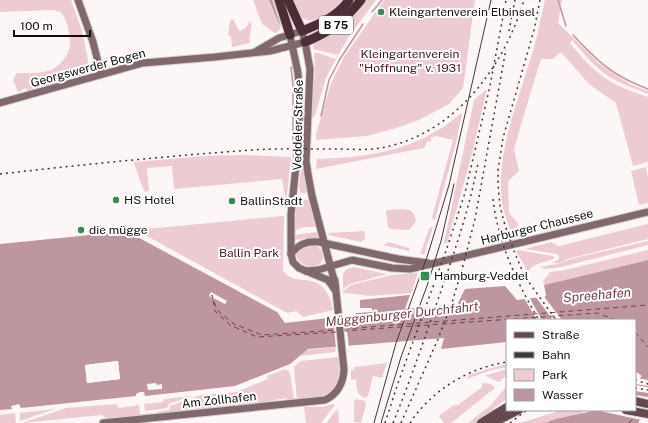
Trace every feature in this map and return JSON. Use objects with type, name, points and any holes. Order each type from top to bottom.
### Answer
[{"type":"highway","points":[[279,0],[290,35]]},
{"type":"highway","name":"B 75","points":[[288,0],[302,31],[331,18],[349,0]]},
{"type":"highway","name":"B 75","points":[[305,42],[330,30],[341,22],[361,0]]},
{"type":"main road","points":[[78,0],[93,42],[101,74]]},
{"type":"main road","name":"Georgswerder Bogen","points":[[255,52],[268,43],[302,31]]},
{"type":"main road","name":"Veddeler Straße","points":[[302,31],[308,58],[310,79],[306,161],[312,196],[335,281],[338,304],[344,377],[335,394]]},
{"type":"main road","name":"Veddeler Straße","points":[[290,35],[298,73],[300,106],[291,214],[291,254]]},
{"type":"main road","name":"Georgswerder Bogen","points":[[0,103],[101,74],[151,62],[219,57],[270,51],[305,42]]},
{"type":"main road","name":"Harburger Chaussee","points":[[330,266],[352,260],[392,268],[404,269],[419,267],[648,212]]},
{"type":"main road","points":[[324,243],[309,242],[301,244],[291,254],[291,258],[295,266],[328,280],[336,291]]},
{"type":"main road","name":"Harburger Chaussee","points":[[324,243],[398,259],[432,264]]},
{"type":"main road","points":[[335,281],[337,267],[340,264]]},
{"type":"main road","points":[[306,271],[330,266]]},
{"type":"main road","name":"Am Zollhafen","points":[[103,423],[325,400],[335,394]]},
{"type":"main road","points":[[636,401],[648,404]]},
{"type":"main road","points":[[481,423],[506,407]]},
{"type":"main road","points":[[493,423],[517,411]]},
{"type":"main road","points":[[632,411],[648,414]]},
{"type":"green space","points":[[0,0],[71,0],[82,31],[89,66],[87,72],[81,76],[27,92],[26,88],[18,92],[13,80],[17,73],[34,73],[51,70],[63,60],[68,53],[70,38],[66,21],[61,13],[54,10],[0,12]]},
{"type":"green space","points":[[253,0],[269,0],[280,24],[272,0],[274,0],[280,18],[281,26],[280,30],[275,33],[262,24]]},
{"type":"green space","points":[[292,0],[342,0],[330,12],[314,20],[309,20],[300,16]]},
{"type":"green space","points":[[364,0],[376,0],[350,35],[338,55],[313,49],[314,41]]},
{"type":"green space","name":"Kleingartenverein \"Hoffnung\" v. 1931","points":[[384,0],[475,0],[463,88],[449,104],[419,120],[367,136],[316,140],[316,134],[331,83],[344,57]]},
{"type":"green space","points":[[545,0],[562,0],[558,23],[600,64],[630,84],[648,91],[648,94],[621,83],[605,74],[572,40],[570,43],[588,63],[608,80],[622,88],[648,97],[648,162],[633,166],[616,103],[589,84],[561,52],[553,59],[541,59],[514,149],[519,171],[508,181],[509,213],[518,223],[516,233],[510,230],[503,207],[501,187],[502,167],[509,127],[535,44]]},
{"type":"green space","points":[[233,19],[239,31],[246,28],[250,21],[250,43],[232,47],[231,37],[228,35],[230,21]]},
{"type":"green space","points":[[314,53],[336,59],[326,78],[314,118],[311,116],[315,71]]},
{"type":"green space","points":[[487,89],[472,154],[447,243],[444,243],[474,100]]},
{"type":"green space","points":[[462,113],[456,143],[435,220],[433,220],[432,217],[453,140],[436,136],[431,138],[431,142],[427,141],[424,148],[316,169],[317,159],[376,153],[411,143],[428,136],[445,126]]},
{"type":"green space","points":[[301,151],[303,152],[307,192],[304,194],[300,192],[299,187],[302,161]]},
{"type":"green space","points":[[241,155],[291,157],[287,196],[285,196],[282,179],[174,189],[172,166],[147,168],[149,191],[145,192],[134,162],[205,156]]},
{"type":"green space","points":[[646,167],[648,178],[648,203],[639,205],[631,171]]},
{"type":"green space","points":[[296,196],[300,199],[309,200],[316,227],[305,227],[295,230]]},
{"type":"green space","points":[[398,209],[408,210],[414,214],[416,222],[409,230],[390,229],[388,227],[386,211]]},
{"type":"green space","name":"Ballin Park","points":[[284,216],[283,270],[288,276],[295,279],[316,283],[323,287],[329,296],[333,310],[303,317],[297,311],[287,313],[136,230]]},
{"type":"green space","points":[[648,224],[648,239],[571,258],[558,263],[552,263],[559,259],[557,254],[525,249],[551,242],[559,246]]},
{"type":"green space","points":[[430,227],[433,227],[424,255],[420,254]]},
{"type":"green space","points":[[365,231],[365,239],[361,242],[329,235],[328,233]]},
{"type":"green space","points":[[317,232],[319,240],[307,238],[295,240],[295,235]]},
{"type":"green space","points":[[648,241],[648,245],[561,267],[545,269],[540,267],[557,264],[575,258]]},
{"type":"green space","points":[[389,242],[409,248],[409,251],[383,245]]},
{"type":"green space","points":[[313,245],[320,249],[323,258],[317,265],[307,266],[298,259],[296,253],[300,247]]},
{"type":"green space","points":[[518,250],[553,256],[555,258],[533,266],[528,272],[528,276],[524,264],[516,252]]},
{"type":"green space","points":[[648,250],[648,260],[544,285],[543,281],[549,272],[561,271]]},
{"type":"green space","points":[[354,267],[387,274],[350,284],[343,289],[343,273],[347,269]]},
{"type":"green space","points":[[418,273],[411,293],[368,296],[343,293],[343,291],[351,285],[392,275]]},
{"type":"green space","points":[[336,347],[335,352],[299,356],[307,350]]},
{"type":"green space","points":[[337,357],[340,359],[340,371],[335,387],[331,392],[325,395],[297,401],[294,367],[301,361]]},
{"type":"green space","points":[[387,363],[382,378],[373,376],[368,396],[365,398],[362,397],[358,391],[356,379],[351,380],[351,370],[354,370],[354,367]]},
{"type":"green space","points":[[506,364],[506,367],[491,370],[467,379],[469,375]]},
{"type":"green space","points":[[286,369],[286,371],[288,370],[290,373],[294,399],[288,400],[287,398],[273,401],[175,411],[174,413],[157,415],[157,412],[169,410],[170,406],[201,395],[236,392],[268,379],[267,376]]},
{"type":"green space","points":[[506,369],[506,376],[499,382],[484,376]]},
{"type":"green space","points":[[482,383],[491,384],[495,388],[451,423],[444,423],[439,416],[454,405],[458,405],[482,387]]},
{"type":"green space","points":[[506,387],[506,399],[493,409],[493,411],[476,423],[468,423],[491,405]]},
{"type":"green space","points":[[191,396],[169,404],[167,408],[145,411],[144,404],[163,402],[164,399]]},
{"type":"green space","points":[[356,399],[365,401],[366,404],[361,423],[354,422],[354,402]]},
{"type":"green space","points":[[116,404],[119,408],[139,405],[140,414],[152,413],[152,416],[133,416],[107,419],[102,415],[22,423],[66,408]]},
{"type":"green space","points":[[333,404],[335,405],[321,423],[306,423],[304,407],[321,407]]},
{"type":"green space","points":[[338,408],[339,423],[326,423]]},
{"type":"green space","points":[[55,409],[20,421],[20,413]]},
{"type":"green space","points":[[559,411],[580,411],[583,413],[545,423],[520,423]]},
{"type":"green space","points":[[15,413],[16,423],[0,423],[0,415]]},
{"type":"water","points":[[269,0],[272,0],[280,24],[279,24]]},
{"type":"water","points":[[130,231],[130,233],[277,312],[285,323],[372,312],[372,308],[360,308],[360,300],[410,295],[405,309],[457,305],[465,289],[505,286],[517,300],[545,297],[544,285],[648,260],[648,415],[639,421],[639,423],[545,423],[592,411],[636,411],[636,382],[642,376],[636,372],[636,319],[506,319],[506,342],[441,349],[444,338],[308,349],[290,364],[235,386],[145,396],[144,392],[140,392],[136,394],[136,396],[21,408],[19,404],[11,406],[12,409],[0,410],[0,244]],"holes":[[[118,361],[120,379],[87,383],[85,365]]]},
{"type":"pier","points":[[211,292],[227,301],[225,304],[209,296]]},
{"type":"pier","points":[[543,295],[561,319],[552,319],[535,296]]},
{"type":"pier","points":[[529,297],[541,319],[536,319],[524,298]]},
{"type":"pier","points":[[345,314],[349,348],[336,349],[333,316]]},
{"type":"pier","points":[[118,361],[120,379],[87,383],[85,365]],"holes":[[[116,363],[118,378],[89,381],[88,366]]]},
{"type":"pier","points":[[637,378],[648,380],[648,386],[636,384]]},
{"type":"pier","points":[[156,383],[157,385],[162,384],[162,389],[148,390],[147,384]]},
{"type":"pier","points":[[636,385],[648,387],[648,393],[636,391]]},
{"type":"pier","points":[[636,395],[648,397],[648,416],[642,420],[600,411],[636,411]]},
{"type":"waterway","points":[[372,12],[382,0]]},
{"type":"waterway","points":[[558,0],[566,26]]},
{"type":"waterway","points":[[321,116],[329,80],[340,59],[363,24]]},
{"type":"waterway","points":[[573,35],[606,67],[625,79],[648,89]]},
{"type":"waterway","points":[[291,67],[293,86],[293,143]]},
{"type":"ferry route","points":[[336,330],[262,335],[234,324],[217,310],[212,295],[215,311],[230,325],[257,337],[336,332]]},
{"type":"ferry route","points":[[344,329],[648,305]]},
{"type":"ferry route","points":[[512,319],[597,313],[613,319]]},
{"type":"ferry route","points":[[343,331],[506,319]]},
{"type":"ferry route","points":[[636,333],[648,347]]},
{"type":"ferry route","points":[[629,423],[636,415]]},
{"type":"tram line","points":[[374,423],[396,343],[428,254],[449,185],[491,0]]},
{"type":"tram line","points":[[381,423],[401,357],[428,283],[441,241],[454,184]]},
{"type":"railway","points":[[385,423],[465,193],[490,86],[506,0]]},
{"type":"railway","points":[[509,31],[515,0]]},
{"type":"railway","points":[[0,174],[119,161],[250,150],[374,149],[402,143],[427,131],[450,116],[470,97],[488,75],[503,51],[515,26],[524,0]]},
{"type":"railway","points":[[540,0],[534,30],[503,138],[498,170],[498,184],[500,206],[504,222],[525,277],[555,319]]},
{"type":"railway","points":[[401,423],[438,339],[452,303],[464,262],[475,219],[506,49]]},
{"type":"railway","points":[[393,423],[452,257],[467,211],[478,163]]},
{"type":"railway","points":[[493,199],[499,231],[504,247],[523,292],[538,319]]},
{"type":"railway","points":[[410,423],[429,400],[452,382],[478,369],[506,362]]},
{"type":"railway","points":[[636,380],[648,384]]},
{"type":"railway","points":[[636,388],[648,390]]},
{"type":"railway","points":[[510,423],[526,411]]},
{"type":"place","name":"Kleingartenverein Elbinsel","points":[[381,12]]},
{"type":"place","name":"HS Hotel","points":[[116,200]]},
{"type":"place","name":"BallinStadt","points":[[232,201]]},
{"type":"place","name":"die mügge","points":[[81,230]]},
{"type":"place","name":"Hamburg-Veddel","points":[[425,276]]},
{"type":"water label","name":"Spreehafen","points":[[597,295]]},
{"type":"water label","name":"Müggenburger Durchfahrt","points":[[402,314]]}]
